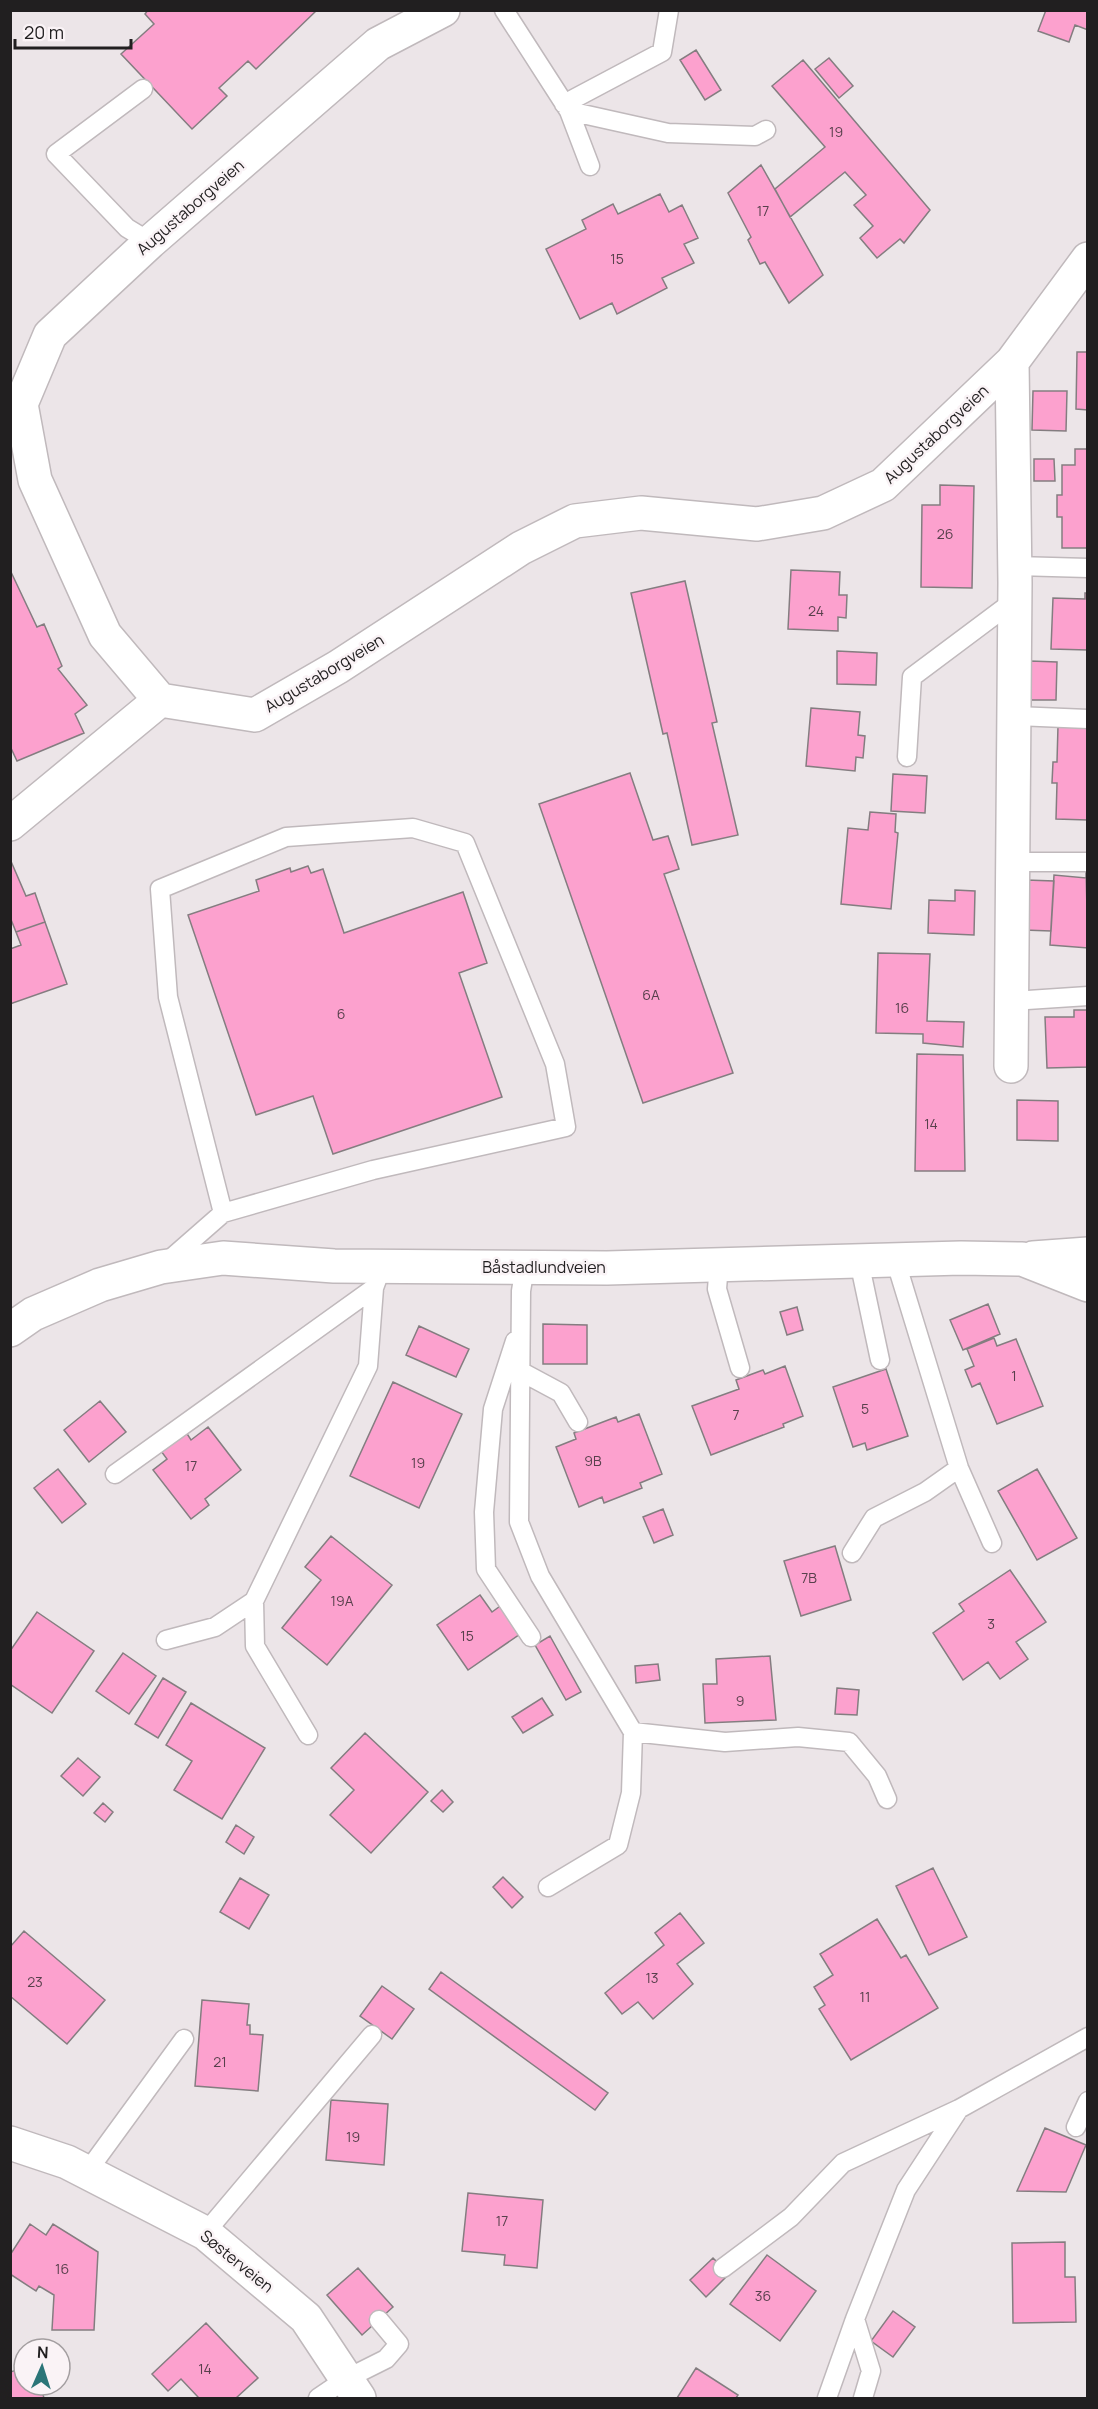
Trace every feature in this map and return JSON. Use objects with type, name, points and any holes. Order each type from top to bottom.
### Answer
[{"type":"street","name":"Augustaborgveien","points":[[443,10],[378,44],[150,242],[50,335],[21,404],[35,480],[105,635],[160,700],[255,715],[338,667],[521,548],[575,521],[641,513],[757,524],[823,513],[883,485],[1012,362],[1088,259]]},
{"type":"street","points":[[1011,1066],[1015,600],[1012,362]]},
{"type":"street","points":[[10,824],[160,700]]},
{"type":"street","points":[[1022,1259],[1088,1254]]},
{"type":"street","name":"Båstadlundveien","points":[[10,1330],[33,1314],[100,1285],[161,1267],[223,1258],[334,1266],[378,1277],[525,1267],[895,1259],[1022,1259],[1088,1285]]},
{"type":"street","name":"Søsterveien","points":[[10,2143],[67,2162],[205,2233],[306,2318],[352,2389]]},
{"type":"lane","points":[[504,10],[566,108],[590,166]]},
{"type":"lane","points":[[566,108],[663,52],[669,10]]},
{"type":"lane","points":[[143,89],[56,154],[127,228],[150,242]]},
{"type":"lane","points":[[566,108],[668,133],[755,136],[766,130]]},
{"type":"lane","points":[[1015,566],[1088,568]]},
{"type":"lane","points":[[907,757],[912,677],[1015,600]]},
{"type":"lane","points":[[1014,716],[1088,719]]},
{"type":"lane","points":[[161,1267],[223,1213],[373,1170],[566,1126],[555,1064],[465,843],[413,828],[286,837],[160,889],[168,997],[223,1213]]},
{"type":"lane","points":[[1013,862],[1087,862]]},
{"type":"lane","points":[[1011,1000],[1088,996]]},
{"type":"lane","points":[[895,1259],[959,1468],[992,1543]]},
{"type":"lane","points":[[859,1261],[880,1359]]},
{"type":"lane","points":[[719,1264],[717,1289],[740,1368]]},
{"type":"lane","points":[[525,1267],[521,1291],[519,1522],[540,1576],[633,1732],[631,1793],[618,1845],[548,1887]]},
{"type":"lane","points":[[115,1474],[378,1277]]},
{"type":"lane","points":[[308,1735],[255,1646],[254,1601],[368,1366],[378,1277]]},
{"type":"lane","points":[[521,1323],[493,1409],[484,1512],[485,1557],[486,1569],[531,1637]]},
{"type":"lane","points":[[520,1371],[561,1393],[578,1422]]},
{"type":"lane","points":[[852,1553],[874,1518],[926,1492],[959,1468]]},
{"type":"lane","points":[[166,1640],[215,1627],[254,1601]]},
{"type":"lane","points":[[633,1732],[725,1742],[798,1737],[849,1742],[877,1776],[887,1799]]},
{"type":"lane","points":[[205,2233],[372,2035]]},
{"type":"lane","points":[[723,2268],[792,2217],[843,2163],[959,2109],[1088,2037]]},
{"type":"lane","points":[[87,2172],[184,2039]]},
{"type":"lane","points":[[1076,2127],[1088,2101]]},
{"type":"lane","points":[[827,2398],[855,2319],[906,2190],[959,2109]]},
{"type":"lane","points":[[855,2319],[872,2371],[862,2398]]},
{"type":"lane","points":[[318,2398],[352,2389],[386,2359],[399,2344],[379,2320]]},
{"type":"building","points":[[148,10],[317,10],[256,69],[248,61],[219,88],[227,96],[192,129],[121,54],[154,24],[145,14]]},
{"type":"building","points":[[1046,10],[1088,10],[1088,30],[1075,25],[1069,42],[1038,31]]},
{"type":"building","points":[[696,50],[721,90],[705,100],[680,60]]},
{"type":"building","points":[[829,58],[853,86],[839,98],[815,69]]},
{"type":"building","points":[[803,60],[930,210],[904,243],[900,239],[877,258],[860,238],[873,226],[854,205],[866,195],[845,172],[790,217],[775,189],[825,147],[772,86]]},
{"type":"building","points":[[761,165],[823,275],[789,303],[765,262],[760,264],[748,240],[751,237],[728,193]]},
{"type":"building","points":[[660,194],[669,212],[682,205],[698,238],[684,244],[694,263],[662,278],[667,288],[617,314],[612,303],[580,319],[546,249],[586,229],[582,220],[613,204],[618,214]]},
{"type":"building","points":[[1077,352],[1088,352],[1088,410],[1076,409]]},
{"type":"building","points":[[1033,391],[1067,391],[1066,431],[1032,430]]},
{"type":"building","points":[[1075,449],[1088,449],[1088,548],[1062,548],[1062,517],[1057,517],[1057,495],[1062,495],[1062,465],[1075,465]]},
{"type":"building","points":[[1034,459],[1054,459],[1055,481],[1034,481]]},
{"type":"building","points":[[940,485],[974,486],[972,588],[921,587],[922,505],[940,505]]},
{"type":"building","points":[[791,570],[840,572],[839,595],[847,595],[846,618],[838,617],[838,631],[788,629]]},
{"type":"building","points":[[11,572],[37,627],[44,624],[62,666],[58,669],[87,705],[75,714],[84,733],[17,761],[10,746]]},
{"type":"building","points":[[685,581],[717,722],[712,723],[738,835],[692,845],[667,733],[663,734],[631,593]]},
{"type":"building","points":[[1085,593],[1088,593],[1088,650],[1051,649],[1053,598],[1085,599]]},
{"type":"building","points":[[837,651],[877,653],[876,685],[837,684]]},
{"type":"building","points":[[1030,661],[1057,662],[1056,700],[1029,700]]},
{"type":"building","points":[[811,708],[860,712],[858,735],[865,736],[863,758],[856,757],[855,771],[806,766]]},
{"type":"building","points":[[1058,726],[1088,727],[1088,820],[1056,819],[1057,783],[1052,783],[1053,762],[1057,762]]},
{"type":"building","points":[[630,773],[653,840],[668,836],[679,869],[664,874],[733,1073],[643,1103],[539,804]]},
{"type":"building","points":[[893,774],[927,776],[925,813],[891,811]]},
{"type":"building","points":[[870,812],[896,814],[895,832],[898,833],[891,909],[841,904],[848,828],[868,830]]},
{"type":"building","points":[[10,859],[26,896],[35,893],[45,922],[16,932],[10,917]]},
{"type":"building","points":[[308,866],[311,873],[323,869],[344,933],[463,892],[487,963],[459,973],[502,1097],[333,1154],[313,1096],[256,1115],[188,915],[259,891],[256,880],[290,868],[291,872]]},
{"type":"building","points":[[1086,871],[1088,948],[1050,945],[1054,875],[1086,878]]},
{"type":"building","points":[[1026,880],[1054,881],[1051,931],[1024,930]]},
{"type":"building","points":[[955,890],[975,891],[974,935],[928,933],[929,900],[955,901]]},
{"type":"building","points":[[45,922],[67,984],[10,1004],[10,949],[21,945],[16,932]]},
{"type":"building","points":[[878,953],[930,954],[927,1021],[964,1022],[963,1047],[923,1043],[923,1034],[876,1033]]},
{"type":"building","points":[[1074,1010],[1088,1010],[1088,1067],[1047,1068],[1045,1017],[1074,1017]]},
{"type":"building","points":[[917,1054],[963,1055],[965,1171],[915,1171]]},
{"type":"building","points":[[1017,1100],[1058,1101],[1058,1141],[1017,1140]]},
{"type":"building","points":[[988,1304],[1000,1334],[963,1350],[950,1320]]},
{"type":"building","points":[[797,1307],[803,1330],[787,1335],[780,1312]]},
{"type":"building","points":[[543,1324],[587,1325],[587,1364],[543,1364]]},
{"type":"building","points":[[419,1326],[469,1349],[456,1377],[406,1355]]},
{"type":"building","points":[[994,1338],[997,1346],[1016,1339],[1043,1406],[997,1424],[980,1383],[972,1387],[965,1370],[974,1366],[967,1349]]},
{"type":"building","points":[[785,1366],[803,1416],[783,1424],[784,1427],[711,1455],[692,1406],[739,1389],[736,1380],[763,1370],[765,1374]]},
{"type":"building","points":[[886,1369],[908,1436],[867,1450],[865,1443],[853,1447],[833,1387]]},
{"type":"building","points":[[393,1382],[462,1414],[419,1508],[350,1476]]},
{"type":"building","points":[[100,1401],[126,1432],[89,1462],[64,1430]]},
{"type":"building","points":[[639,1414],[662,1474],[640,1483],[642,1488],[604,1503],[602,1497],[579,1507],[556,1447],[576,1439],[574,1433],[616,1417],[618,1422]]},
{"type":"building","points":[[208,1427],[241,1470],[205,1499],[209,1505],[191,1519],[153,1470],[167,1459],[161,1451],[186,1432],[191,1440]]},
{"type":"building","points":[[58,1469],[86,1504],[62,1523],[34,1488]]},
{"type":"building","points":[[1037,1469],[1077,1538],[1037,1560],[998,1491]]},
{"type":"building","points":[[663,1509],[673,1535],[654,1543],[643,1517]]},
{"type":"building","points":[[331,1536],[392,1585],[327,1665],[282,1628],[321,1580],[305,1567]]},
{"type":"building","points":[[835,1546],[851,1600],[801,1616],[784,1561]]},
{"type":"building","points":[[1010,1570],[1046,1622],[1016,1642],[1028,1659],[1000,1679],[988,1662],[963,1680],[933,1633],[964,1611],[959,1604]]},
{"type":"building","points":[[480,1595],[492,1612],[503,1604],[523,1632],[468,1670],[437,1625]]},
{"type":"building","points":[[37,1612],[94,1651],[52,1713],[10,1684],[10,1651]]},
{"type":"building","points":[[550,1636],[581,1692],[566,1700],[535,1645]]},
{"type":"building","points":[[123,1653],[156,1676],[129,1714],[96,1691]]},
{"type":"building","points":[[770,1656],[776,1720],[705,1723],[703,1684],[717,1684],[716,1659]]},
{"type":"building","points":[[658,1664],[660,1680],[636,1683],[635,1666]]},
{"type":"building","points":[[163,1678],[186,1692],[158,1738],[135,1724]]},
{"type":"building","points":[[837,1688],[859,1690],[857,1715],[835,1714]]},
{"type":"building","points":[[542,1698],[553,1715],[523,1733],[512,1717]]},
{"type":"building","points":[[191,1703],[265,1748],[222,1819],[174,1790],[192,1761],[166,1745]]},
{"type":"building","points":[[365,1733],[428,1792],[371,1853],[330,1815],[354,1790],[331,1768]]},
{"type":"building","points":[[78,1758],[100,1777],[83,1796],[61,1776]]},
{"type":"building","points":[[442,1790],[453,1802],[443,1812],[431,1801]]},
{"type":"building","points":[[103,1803],[113,1812],[105,1822],[94,1813]]},
{"type":"building","points":[[236,1825],[254,1837],[244,1854],[226,1842]]},
{"type":"building","points":[[933,1868],[967,1937],[929,1955],[896,1886]]},
{"type":"building","points":[[503,1877],[523,1897],[512,1908],[493,1887]]},
{"type":"building","points":[[240,1878],[269,1895],[249,1929],[220,1912]]},
{"type":"building","points":[[680,1913],[704,1943],[677,1964],[693,1984],[653,2019],[638,2002],[622,2014],[605,1993],[664,1945],[655,1933]]},
{"type":"building","points":[[877,1919],[901,1958],[906,1955],[938,2008],[851,2060],[819,2009],[825,2005],[814,1987],[833,1975],[820,1954]]},
{"type":"building","points":[[24,1931],[105,2000],[67,2044],[10,1996],[10,1947]]},
{"type":"building","points":[[441,1972],[608,2093],[595,2110],[429,1989]]},
{"type":"building","points":[[382,1986],[414,2009],[392,2039],[360,2016]]},
{"type":"building","points":[[202,2000],[249,2004],[247,2025],[250,2025],[250,2034],[263,2035],[258,2091],[195,2086]]},
{"type":"building","points":[[331,2100],[388,2104],[384,2165],[326,2160]]},
{"type":"building","points":[[1045,2128],[1086,2145],[1066,2192],[1017,2191]]},
{"type":"building","points":[[468,2193],[543,2200],[537,2268],[504,2265],[505,2255],[462,2251]]},
{"type":"building","points":[[30,2224],[46,2235],[53,2224],[98,2252],[94,2330],[52,2330],[54,2295],[39,2286],[36,2291],[10,2274],[10,2255]]},
{"type":"building","points":[[1065,2242],[1065,2277],[1075,2277],[1076,2322],[1013,2323],[1012,2243]]},
{"type":"building","points":[[767,2255],[816,2291],[780,2341],[730,2304]]},
{"type":"building","points":[[713,2258],[729,2274],[706,2297],[690,2280]]},
{"type":"building","points":[[358,2268],[393,2307],[362,2335],[327,2295]]},
{"type":"building","points":[[893,2311],[915,2327],[893,2357],[871,2341]]},
{"type":"building","points":[[206,2323],[258,2378],[236,2398],[196,2398],[198,2397],[181,2379],[168,2391],[152,2374]]},
{"type":"building","points":[[696,2368],[738,2395],[736,2398],[677,2398]]},
{"type":"building","points":[[12,2371],[12,2397],[44,2398],[10,2398],[10,2372]]}]
